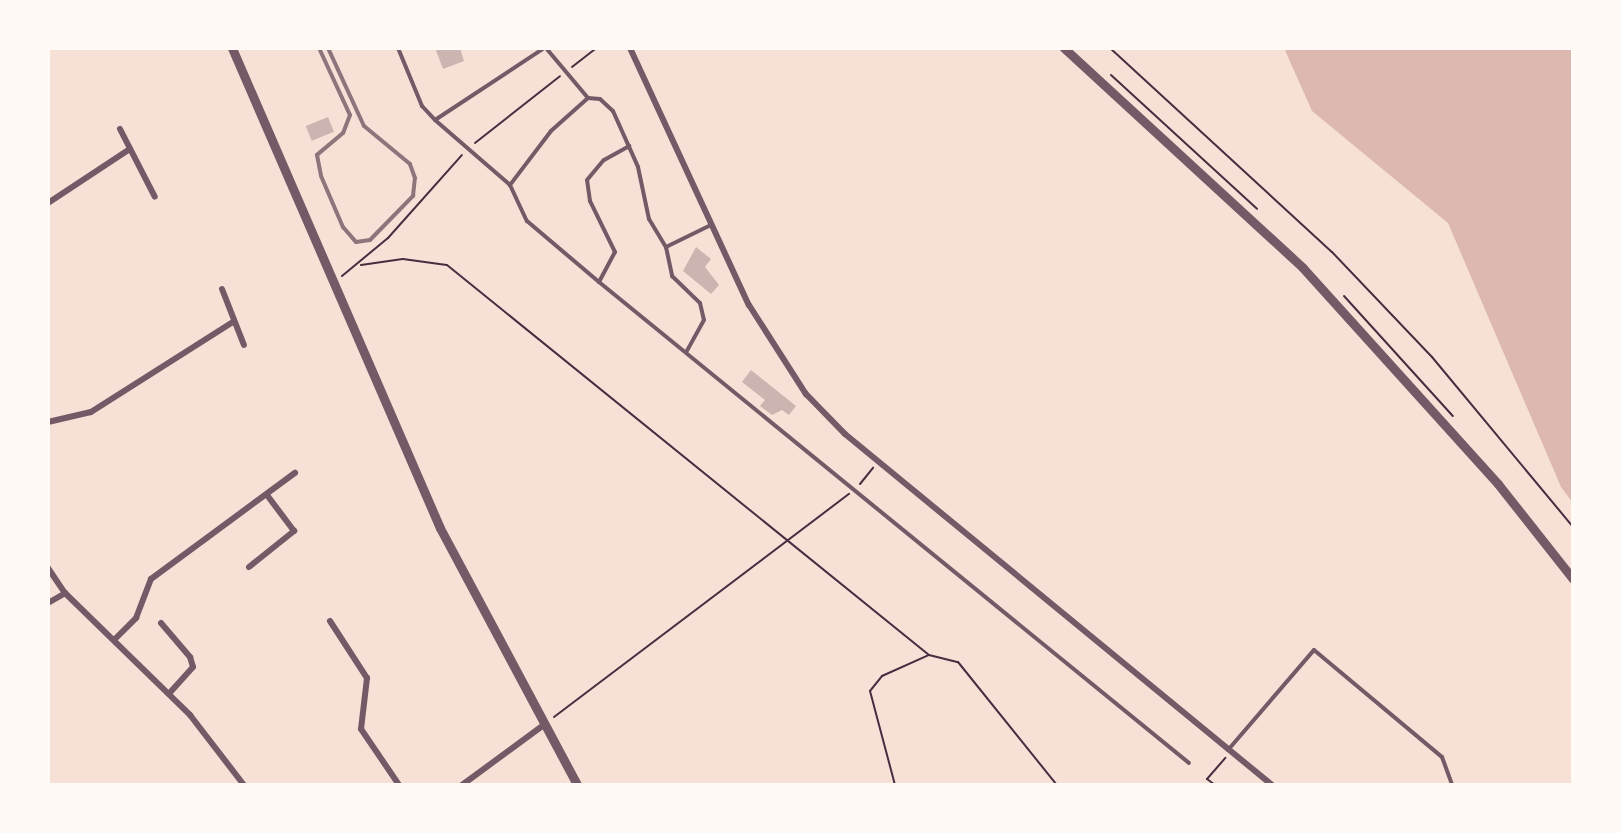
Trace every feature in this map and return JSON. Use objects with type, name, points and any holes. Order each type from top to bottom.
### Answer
[{"type":"street","points":[[232,48],[440,528],[577,785]]},
{"type":"street","points":[[630,48],[778,357],[826,416],[1272,785]]},
{"type":"street","points":[[1064,48],[1303,268],[1498,484],[1573,579]]},
{"type":"street","points":[[120,129],[155,197]]},
{"type":"street","points":[[48,203],[130,149]]},
{"type":"street","points":[[222,289],[233,322],[244,345]]},
{"type":"street","points":[[48,422],[91,412],[233,322]]},
{"type":"street","points":[[115,639],[136,618],[151,579],[295,473]]},
{"type":"street","points":[[249,567],[294,531],[267,495]]},
{"type":"street","points":[[48,568],[65,593],[115,639],[169,694],[244,785]]},
{"type":"street","points":[[48,603],[65,593]]},
{"type":"street","points":[[330,621],[367,678],[361,729],[399,785]]},
{"type":"street","points":[[161,623],[190,657],[193,667],[169,694]]},
{"type":"street","points":[[462,785],[545,724]]},
{"type":"lane","points":[[398,48],[422,106],[467,150],[510,185],[527,221],[1189,764]]},
{"type":"lane","points":[[435,120],[545,48],[588,98],[608,105],[629,146],[649,219],[666,247],[672,276],[700,303],[704,320],[687,351]]},
{"type":"lane","points":[[510,185],[550,131],[588,98]]},
{"type":"lane","points":[[599,282],[615,252],[590,201],[587,180],[604,160],[629,146]]},
{"type":"lane","points":[[666,247],[713,224]]},
{"type":"lane","points":[[1229,751],[1314,650],[1442,757],[1452,785]]},
{"type":"path","points":[[334,280],[362,265],[467,150],[596,48]]},
{"type":"path","points":[[1110,48],[1332,252],[1432,357],[1573,527]]},
{"type":"path","points":[[362,265],[403,259],[447,265],[929,655],[958,662],[1057,785]]},
{"type":"path","points":[[545,724],[789,541],[855,489],[879,462]]},
{"type":"path","points":[[895,785],[870,691],[882,676],[929,655]]},
{"type":"path","points":[[1215,785],[1207,779],[1229,751]]},
{"type":"shaded area","points":[[1284,48],[1573,48],[1573,503],[1561,487],[1448,223],[1312,111]]},
{"type":"building","points":[[435,48],[460,48],[464,61],[443,69]]},
{"type":"building","points":[[328,117],[334,132],[312,141],[306,126]]},
{"type":"building","points":[[696,247],[711,259],[705,267],[719,285],[711,294],[683,271]]},
{"type":"building","points":[[751,370],[796,406],[789,415],[782,410],[772,415],[760,406],[765,400],[742,382]]},
{"type":"railway","points":[[319,48],[350,115],[343,133],[317,155],[321,176],[343,227],[356,242],[370,240],[413,196],[415,178],[410,164],[364,126],[328,48]]}]
